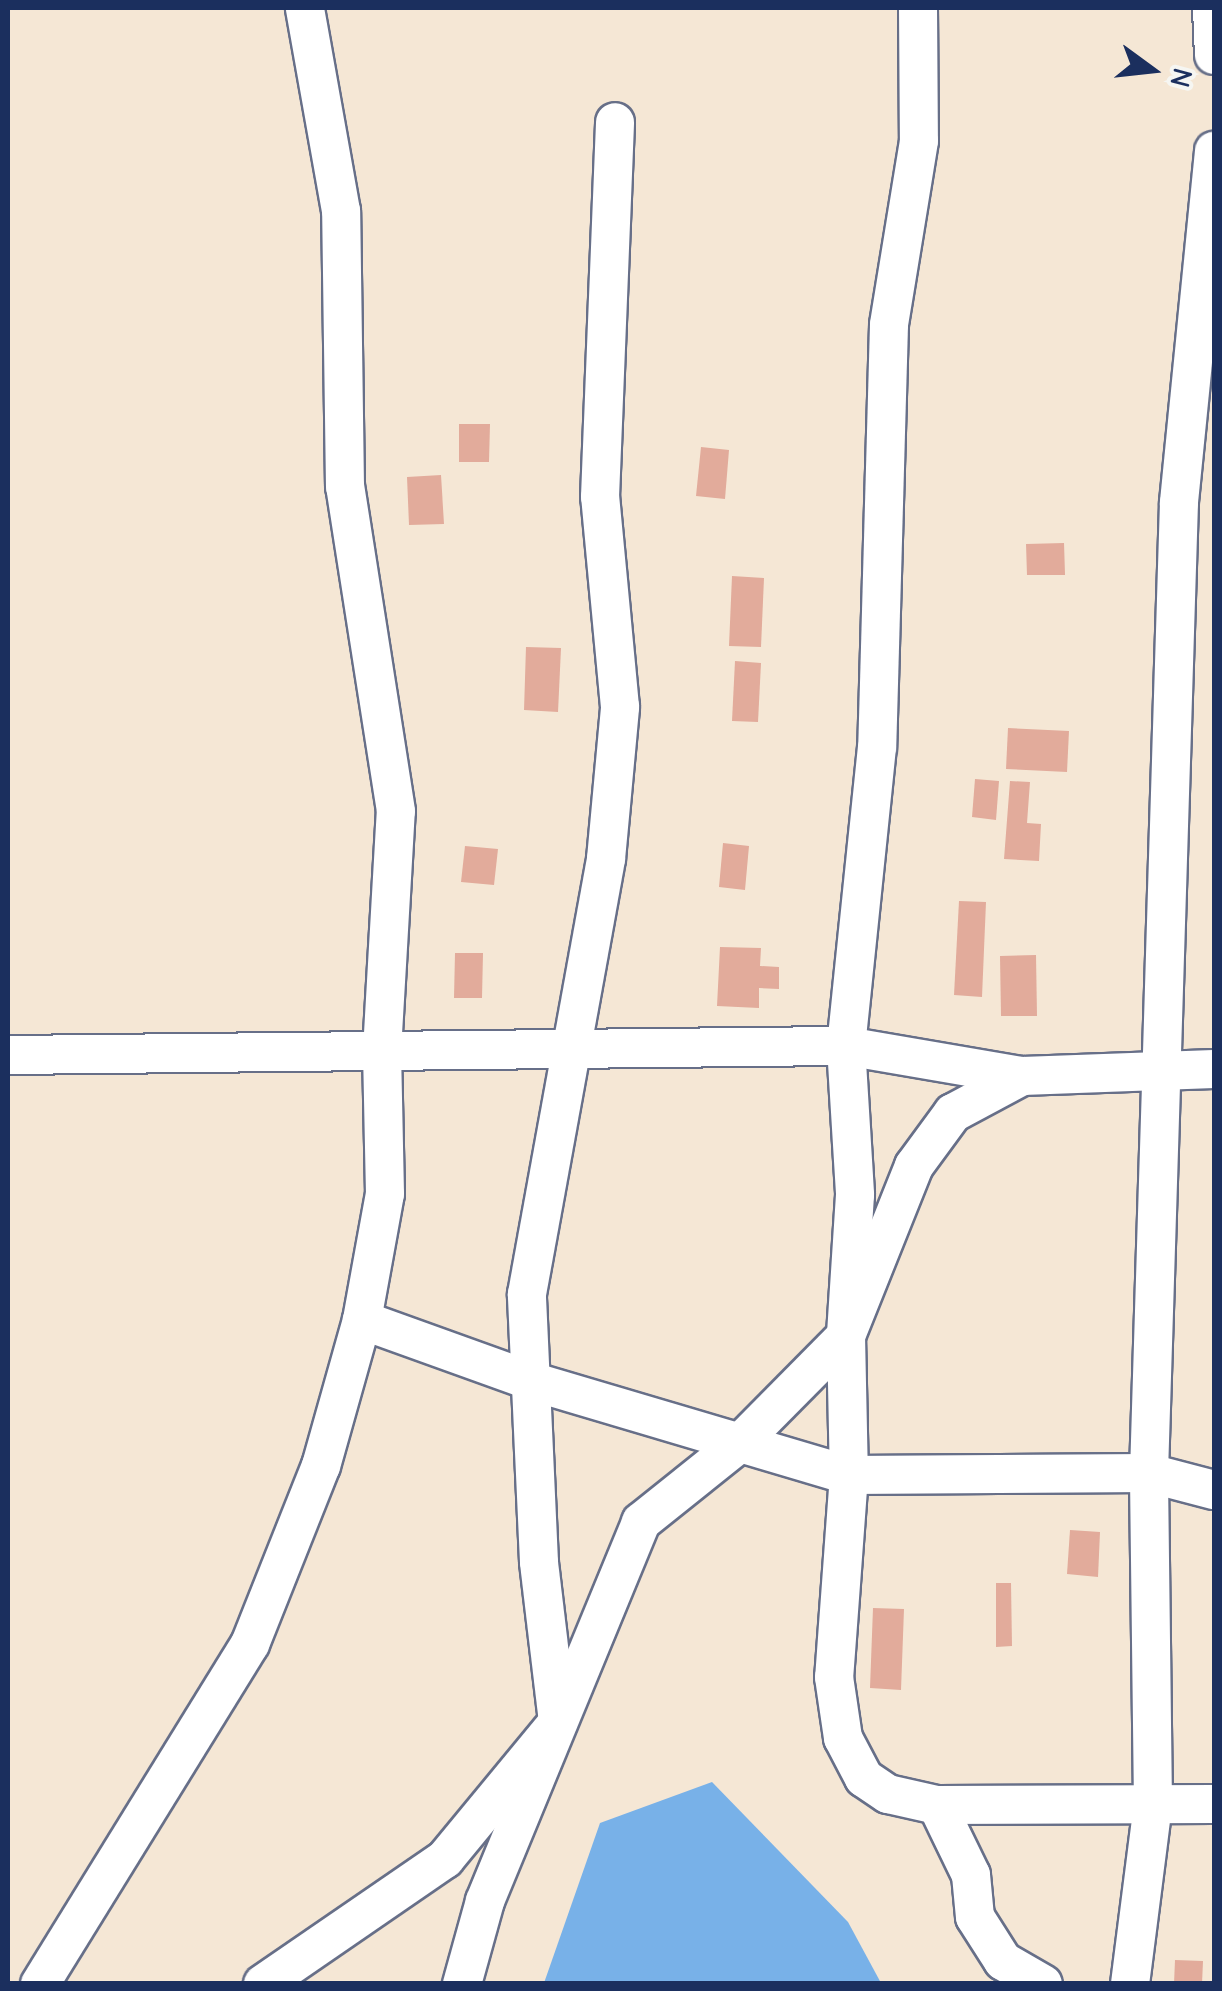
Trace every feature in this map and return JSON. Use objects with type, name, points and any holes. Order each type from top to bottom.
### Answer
[{"type":"street","points":[[40,1984],[250,1644],[321,1466],[362,1320],[385,1194],[382,1050],[396,810],[345,487],[341,211],[304,8]]},
{"type":"street","points":[[918,8],[919,141],[889,324],[877,747],[846,1046],[855,1195],[846,1336],[849,1476],[834,1677],[842,1738],[864,1778],[888,1794],[937,1805],[1214,1804]]},
{"type":"street","points":[[1212,8],[1214,54]]},
{"type":"street","points":[[263,1984],[444,1860],[558,1722],[539,1562],[527,1294],[606,859],[620,707],[600,498],[615,122]]},
{"type":"street","points":[[1130,1984],[1153,1805],[1149,1472],[1179,502],[1214,151]]},
{"type":"street","points":[[8,1055],[382,1050],[570,1052],[846,1046],[1022,1076],[1214,1069]]},
{"type":"street","points":[[462,1984],[485,1901],[642,1522],[741,1442],[846,1336],[914,1166],[953,1112],[1022,1076]]},
{"type":"street","points":[[362,1320],[531,1381],[849,1476],[1149,1472],[1214,1490]]},
{"type":"street","points":[[937,1805],[971,1875],[975,1917],[1003,1961],[1043,1984]]},
{"type":"water","points":[[712,1782],[848,1922],[881,1983],[544,1983],[600,1823]]},
{"type":"building","points":[[459,424],[490,424],[489,462],[459,462]]},
{"type":"building","points":[[701,447],[729,450],[725,499],[696,496]]},
{"type":"building","points":[[441,475],[444,524],[409,525],[407,477]]},
{"type":"building","points":[[1064,543],[1065,575],[1027,575],[1026,544]]},
{"type":"building","points":[[732,576],[764,578],[761,647],[729,646]]},
{"type":"building","points":[[526,647],[561,648],[558,712],[524,710]]},
{"type":"building","points":[[735,661],[761,663],[758,722],[732,721]]},
{"type":"building","points":[[1008,728],[1069,731],[1067,772],[1006,769]]},
{"type":"building","points":[[975,779],[999,781],[996,820],[972,817]]},
{"type":"building","points":[[1010,781],[1030,782],[1027,823],[1041,824],[1039,861],[1004,859]]},
{"type":"building","points":[[723,843],[749,846],[745,890],[719,887]]},
{"type":"building","points":[[465,846],[498,849],[494,885],[461,882]]},
{"type":"building","points":[[959,901],[986,902],[982,997],[954,995]]},
{"type":"building","points":[[720,947],[761,948],[760,966],[779,967],[779,989],[759,988],[759,1008],[717,1006]]},
{"type":"building","points":[[455,953],[483,953],[482,998],[454,998]]},
{"type":"building","points":[[1036,955],[1037,1016],[1001,1016],[1000,956]]},
{"type":"building","points":[[1070,1530],[1100,1532],[1098,1577],[1067,1574]]},
{"type":"building","points":[[996,1583],[1011,1583],[1012,1646],[996,1647]]},
{"type":"building","points":[[873,1608],[904,1609],[901,1690],[870,1688]]},
{"type":"building","points":[[1175,1960],[1203,1961],[1202,1984],[1174,1984]]}]
